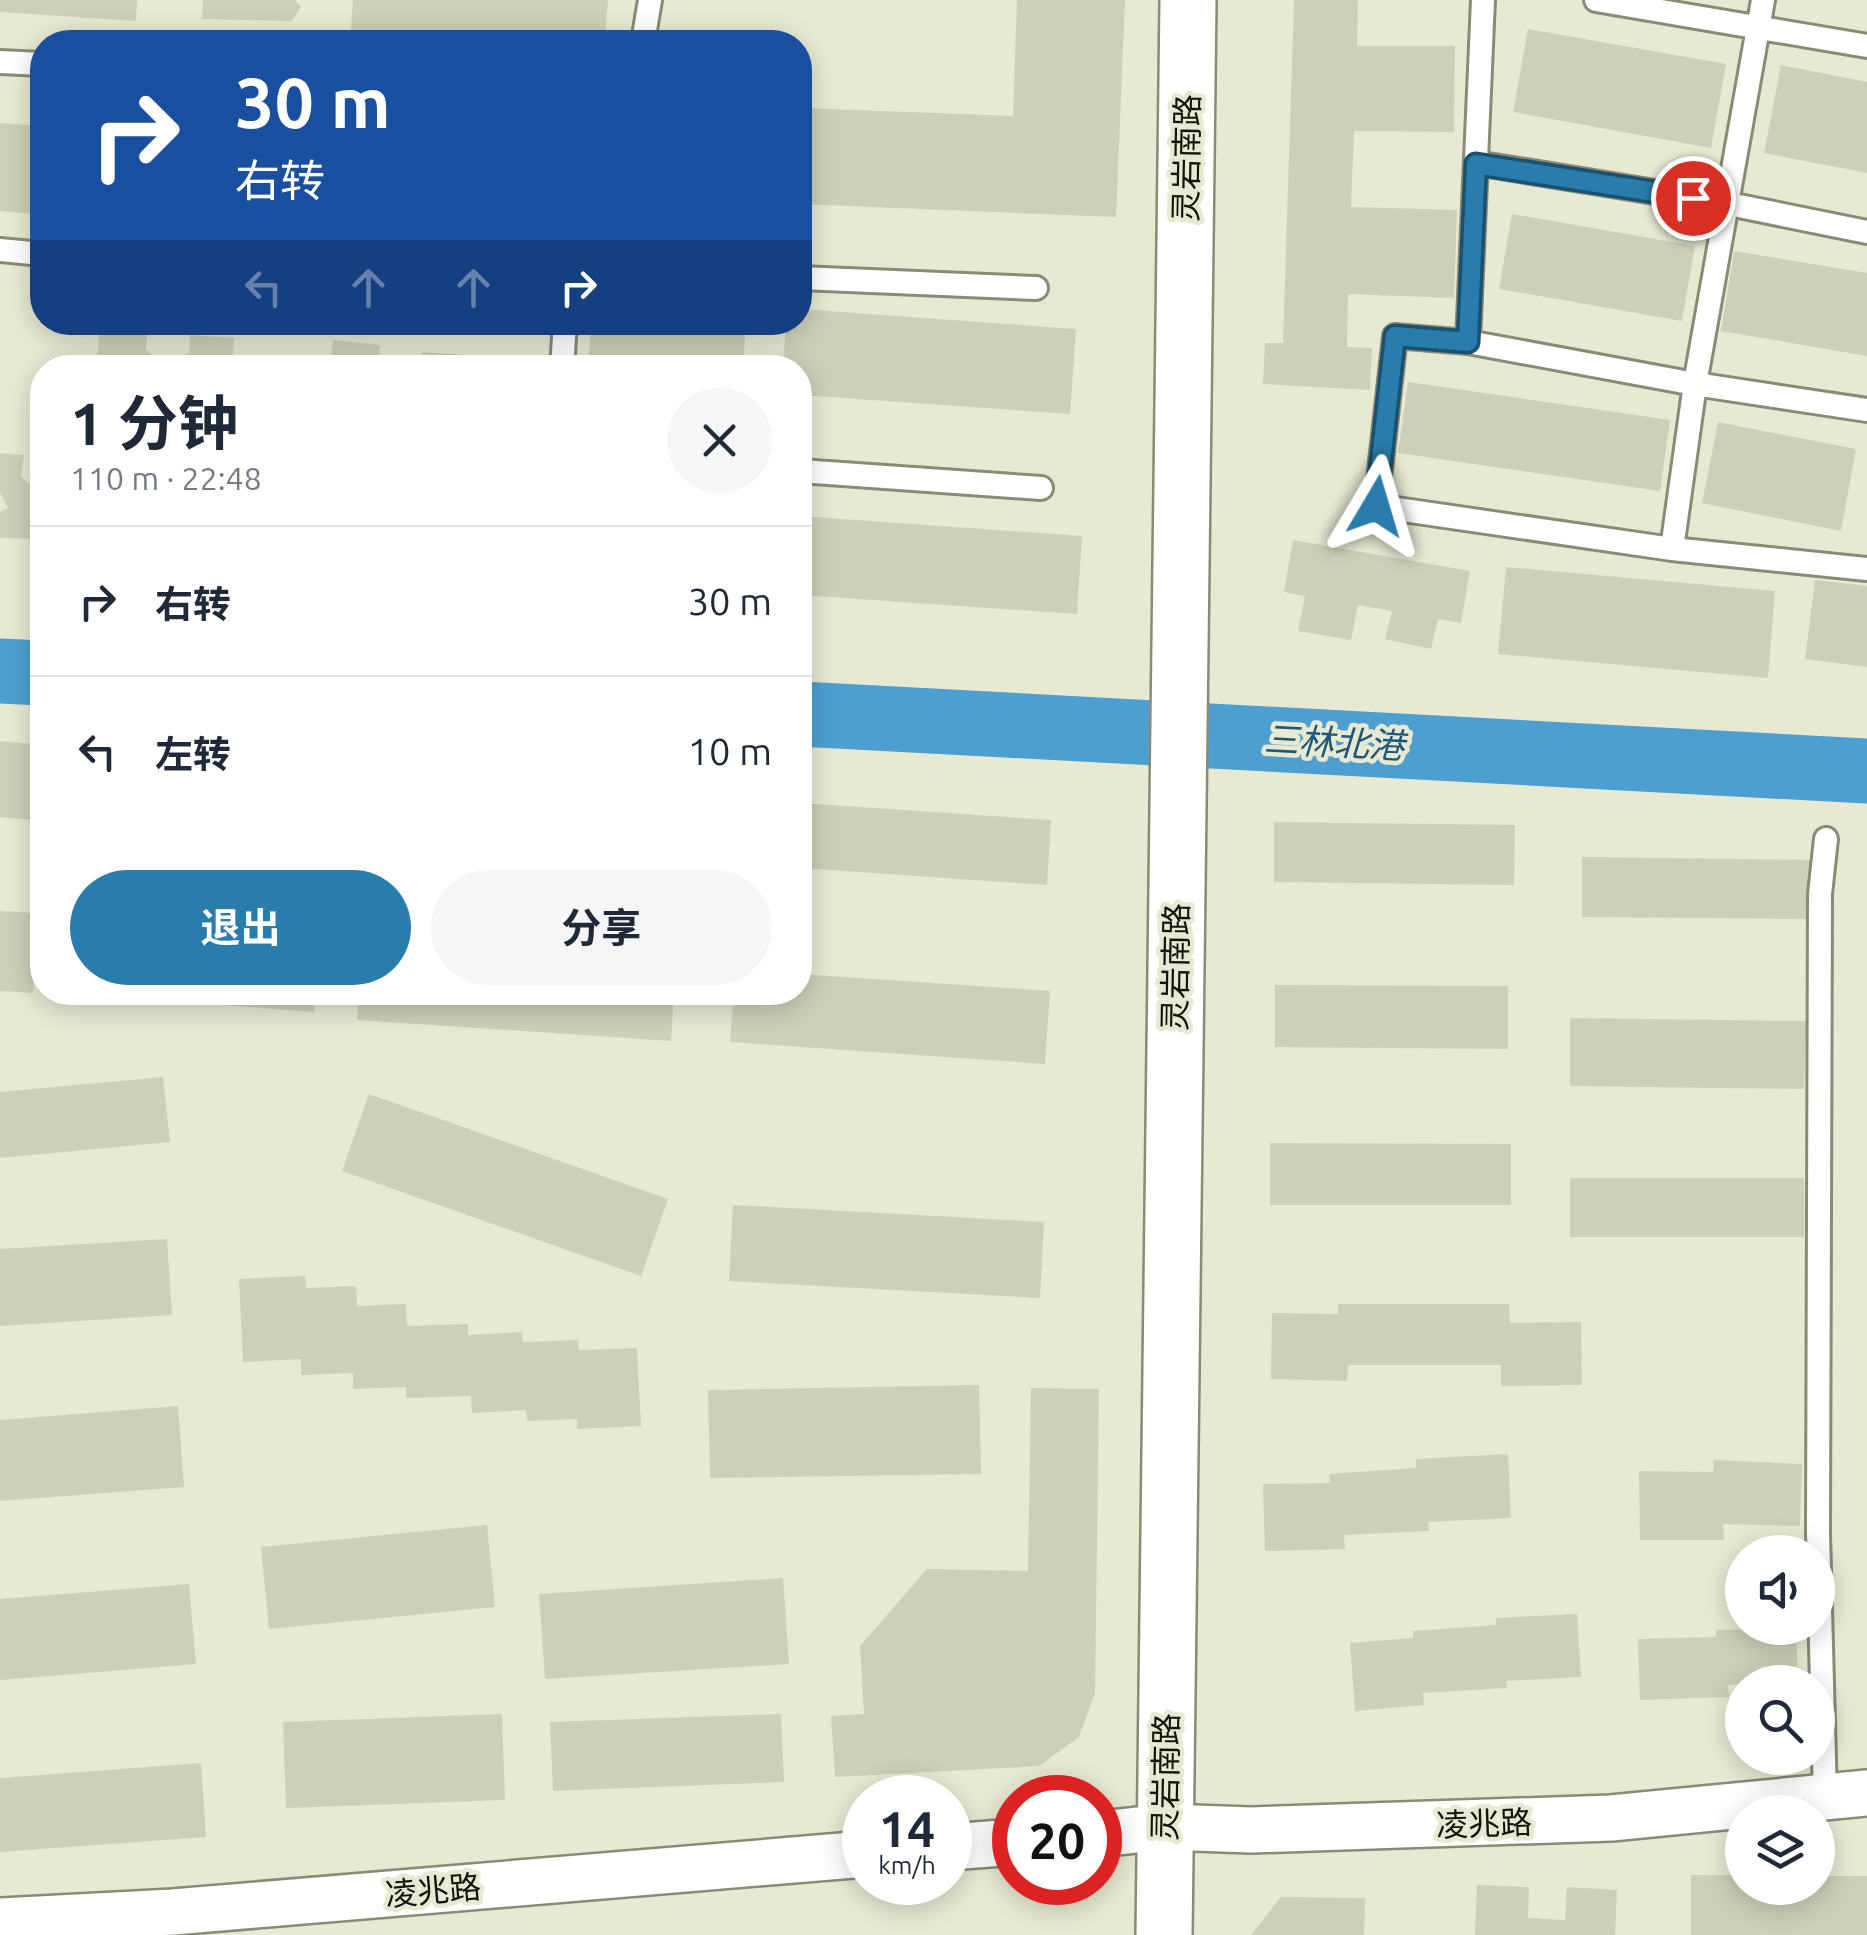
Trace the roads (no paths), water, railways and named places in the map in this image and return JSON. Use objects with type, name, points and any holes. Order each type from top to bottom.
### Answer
[{"type":"street","name":"灵岩南路","points":[[1164,1935],[1188,0]]},
{"type":"street","name":"凌兆路","points":[[1122,1832],[1164,1827],[1250,1830],[1611,1818],[1846,1795]]},
{"type":"street","name":"凌兆路","points":[[0,1921],[173,1924],[842,1856]]},
{"type":"lane","points":[[645,30],[650,0]]},
{"type":"lane","points":[[1468,342],[1483,0]]},
{"type":"lane","points":[[1596,0],[1867,46]]},
{"type":"lane","points":[[1672,549],[1695,384],[1763,0]]},
{"type":"lane","points":[[0,62],[30,63]]},
{"type":"lane","points":[[1476,164],[1729,204],[1867,232]]},
{"type":"lane","points":[[0,250],[30,253]]},
{"type":"lane","points":[[812,279],[1036,288]]},
{"type":"lane","points":[[1867,410],[1695,384],[1468,342],[1395,336],[1376,506],[1672,549],[1867,569]]},
{"type":"lane","points":[[812,473],[1041,488]]},
{"type":"lane","points":[[1826,839],[1820,894],[1818,1493],[1846,1795]]},
{"type":"waterway","name":"三林北港","points":[[0,671],[30,672]]},
{"type":"waterway","name":"三林北港","points":[[812,715],[1867,771]]}]
